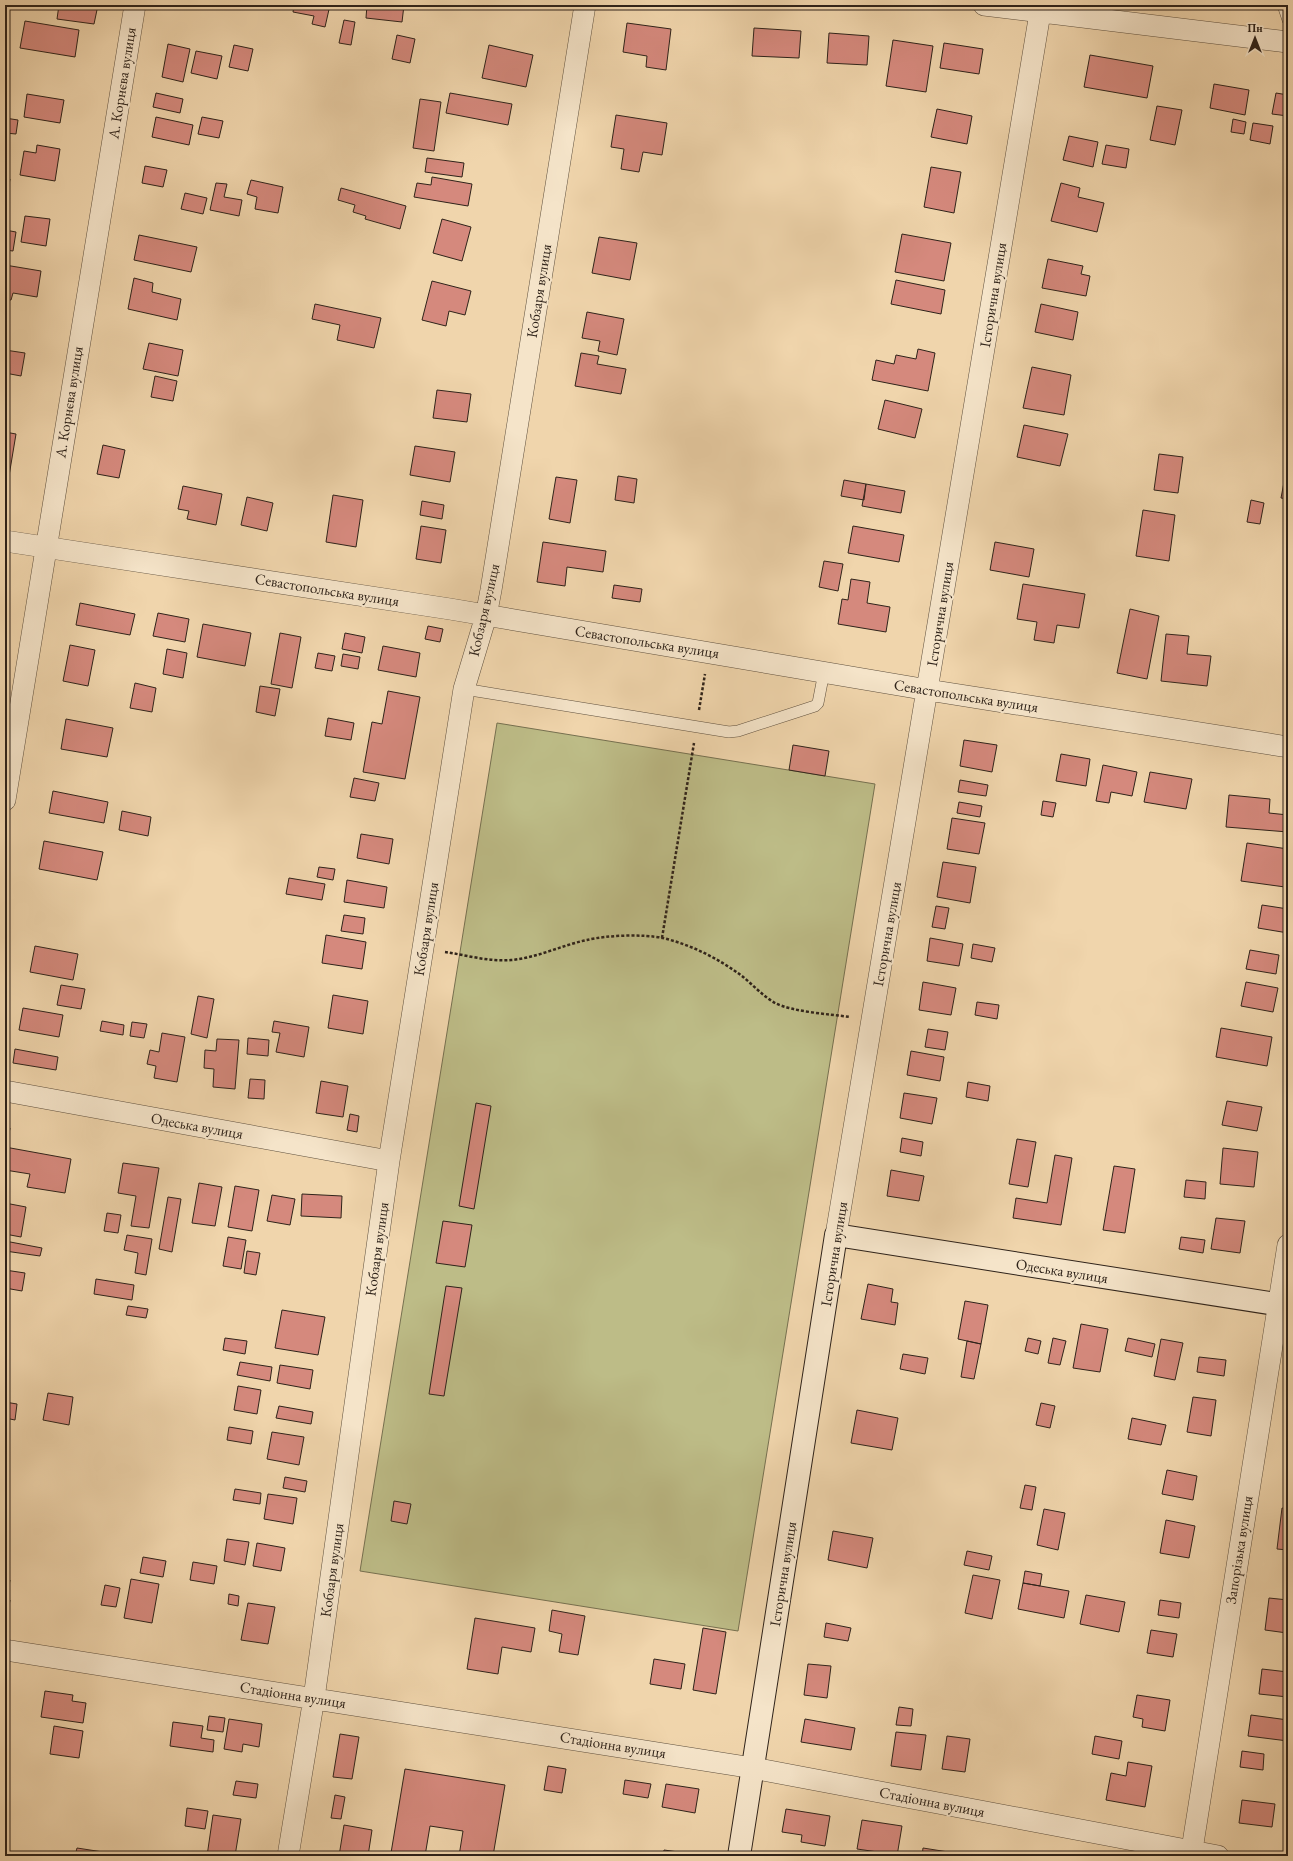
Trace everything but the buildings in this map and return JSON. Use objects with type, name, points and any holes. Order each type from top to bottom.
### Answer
[{"type":"street","name":"А. Корнєва вулиця","points":[[5,800],[135,5]]},
{"type":"street","name":"Кобзаря вулиця","points":[[288,1856],[314,1698],[389,1161],[464,690],[486,616],[585,5]]},
{"type":"street","points":[[984,5],[1288,42]]},
{"type":"street","name":"Історична вулиця","points":[[739,1856],[836,1235],[1040,13]]},
{"type":"street","name":"Севастопольська вулиця","points":[[5,541],[486,616],[928,690],[1288,747]]},
{"type":"street","name":"Одеська вулиця","points":[[5,1091],[389,1161]]},
{"type":"street","name":"Одеська вулиця","points":[[836,1235],[1283,1306]]},
{"type":"street","name":"Запорізька вулиця","points":[[1192,1854],[1283,1306],[1288,1245]]},
{"type":"street","name":"Стадіонна вулиця","points":[[5,1650],[753,1768],[1192,1854],[1218,1856]]},
{"type":"lane","points":[[1283,5],[1288,20]]},
{"type":"lane","points":[[464,690],[729,732],[738,731],[810,708],[818,703],[824,672]]},
{"type":"path","points":[[662,938],[708,652]]},
{"type":"path","points":[[423,948],[496,960],[510,960],[525,958],[600,938],[662,938],[694,948],[727,965],[776,1003],[788,1007],[872,1020]]},
{"type":"shaded area","points":[[497,723],[875,784],[738,1631],[360,1571]]}]
